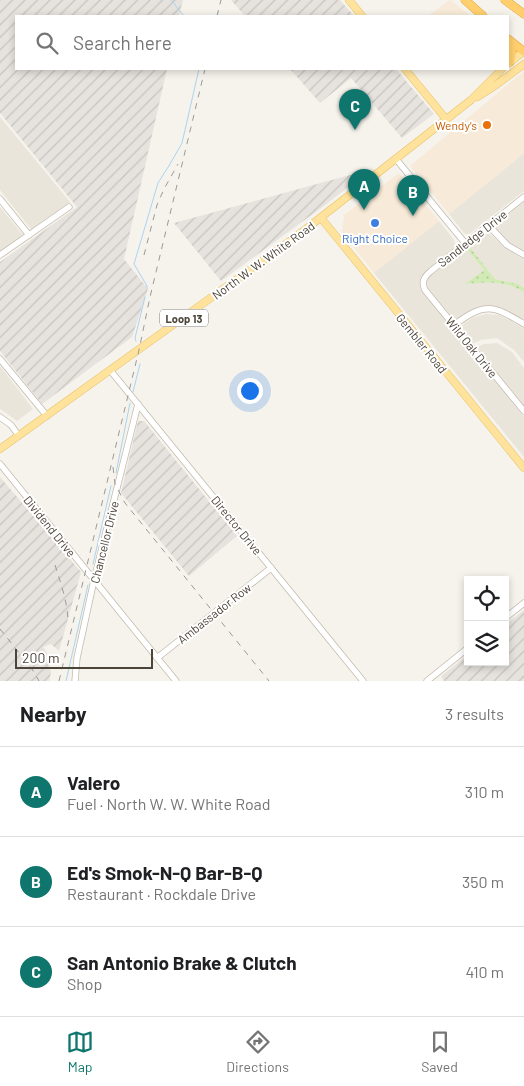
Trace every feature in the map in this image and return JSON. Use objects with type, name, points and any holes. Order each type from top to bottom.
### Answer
[{"type":"highway","points":[[465,0],[482,15]]},
{"type":"highway","points":[[505,0],[524,14]]},
{"type":"highway","points":[[509,41],[524,51]]},
{"type":"highway","points":[[509,43],[512,52],[509,63]]},
{"type":"main road","points":[[348,0],[361,15]]},
{"type":"main road","points":[[509,63],[524,51]]},
{"type":"main road","name":"North W. W. White Road","points":[[471,100],[489,90],[524,64]]},
{"type":"main road","points":[[406,70],[446,120]]},
{"type":"main road","name":"North W. W. White Road","points":[[0,449],[321,218],[471,100],[501,70]]},
{"type":"main road","name":"Gembler Road","points":[[321,218],[524,468]]},
{"type":"street","points":[[396,159],[465,243]]},
{"type":"street","name":"Sandledge Drive","points":[[423,282],[425,276],[524,197]]},
{"type":"street","points":[[0,199],[29,235]]},
{"type":"street","points":[[0,255],[70,207]]},
{"type":"street","points":[[488,225],[507,245],[524,255]]},
{"type":"street","name":"Wild Oak Drive","points":[[423,282],[426,290],[524,411]]},
{"type":"street","points":[[454,325],[470,314],[490,309],[507,313],[524,324]]},
{"type":"street","points":[[0,359],[47,416]]},
{"type":"street","name":"Director Drive","points":[[110,370],[363,681]]},
{"type":"street","name":"Chancellor Drive","points":[[75,681],[77,658],[94,580],[138,404]]},
{"type":"street","points":[[0,417],[10,425],[18,436]]},
{"type":"street","name":"Dividend Drive","points":[[0,464],[176,681]]},
{"type":"street","name":"Ambassador Row","points":[[157,658],[271,568]]},
{"type":"street","points":[[509,615],[524,603]]},
{"type":"street","points":[[427,681],[464,651]]},
{"type":"shaded area","points":[[0,0],[183,0],[179,15],[15,15],[15,70],[167,70],[124,259],[148,289],[132,337],[42,404],[0,351],[0,262],[77,207],[0,113]]},
{"type":"shaded area","points":[[231,0],[340,0],[353,15],[244,15]]},
{"type":"shaded area","points":[[450,0],[470,15],[429,15]]},
{"type":"shaded area","points":[[291,70],[397,70],[434,114],[402,138],[351,78],[320,103]]},
{"type":"shaded area","points":[[524,71],[524,153],[449,214],[410,166]]},
{"type":"shaded area","points":[[0,117],[70,202],[31,229],[0,190]]},
{"type":"shaded area","points":[[524,153],[524,191],[468,235],[464,233],[449,214]]},
{"type":"shaded area","points":[[372,169],[221,281],[174,223]]},
{"type":"shaded area","points":[[399,173],[439,221],[374,273],[342,232],[344,215]]},
{"type":"shaded area","points":[[524,202],[524,253],[511,245],[494,226]]},
{"type":"shaded area","points":[[0,207],[23,235],[0,251]]},
{"type":"shaded area","points":[[439,221],[454,240],[456,247],[423,275],[420,287],[524,417],[524,457],[374,273]]},
{"type":"shaded area","points":[[487,233],[505,248],[524,260],[524,288],[518,284],[495,279],[469,246]]},
{"type":"shaded area","points":[[466,248],[484,270],[466,284],[491,281],[515,287],[524,292],[524,321],[507,311],[494,307],[456,320],[428,288],[428,278]]},
{"type":"shaded area","points":[[486,314],[505,317],[524,329],[524,362],[514,350],[497,338],[474,343],[463,329],[464,323],[472,318]]},
{"type":"shaded area","points":[[497,343],[512,352],[524,368],[524,406],[477,347],[484,344]]},
{"type":"shaded area","points":[[0,366],[33,409],[17,421],[0,409]]},
{"type":"shaded area","points":[[138,421],[144,421],[237,536],[189,576],[121,493]]},
{"type":"shaded area","points":[[0,477],[81,572],[59,651],[51,644],[43,647],[46,651],[51,672],[49,681],[0,681]]},
{"type":"shaded area","points":[[524,610],[524,681],[444,681],[441,676],[464,658],[464,666],[509,666],[509,622]]},
{"type":"green space","points":[[469,246],[495,279],[518,284],[524,288],[524,292],[509,285],[488,282],[465,284],[484,270],[466,248]]},
{"type":"waterway","points":[[171,0],[183,15]]},
{"type":"waterway","points":[[147,288],[134,264],[158,183],[182,143],[199,70]]},
{"type":"waterway","points":[[136,341],[135,338],[145,297]]},
{"type":"waterway","points":[[133,392],[140,364]]},
{"type":"waterway","points":[[116,473],[130,403]]},
{"type":"waterway","points":[[93,564],[111,486]]},
{"type":"waterway","points":[[66,681],[88,585]]},
{"type":"railway","points":[[217,15],[221,0]]},
{"type":"railway","points":[[59,681],[205,70]]},
{"type":"railway","points":[[144,255],[157,205],[178,164]]},
{"type":"railway","points":[[113,467],[115,484],[125,503],[269,681]]},
{"type":"railway","points":[[55,565],[62,586],[68,623]]},
{"type":"railway","points":[[0,629],[32,669],[39,681]]},
{"type":"place","name":"Wendy's","points":[[487,125]]},
{"type":"place","name":"San Antonio Brake & Clutch","points":[[355,130]]},
{"type":"place","name":"Valero","points":[[364,210]]},
{"type":"place","name":"Ed's Smok-N-Q Bar-B-Q","points":[[413,216]]},
{"type":"place","name":"Right Choice","points":[[375,223]]}]
